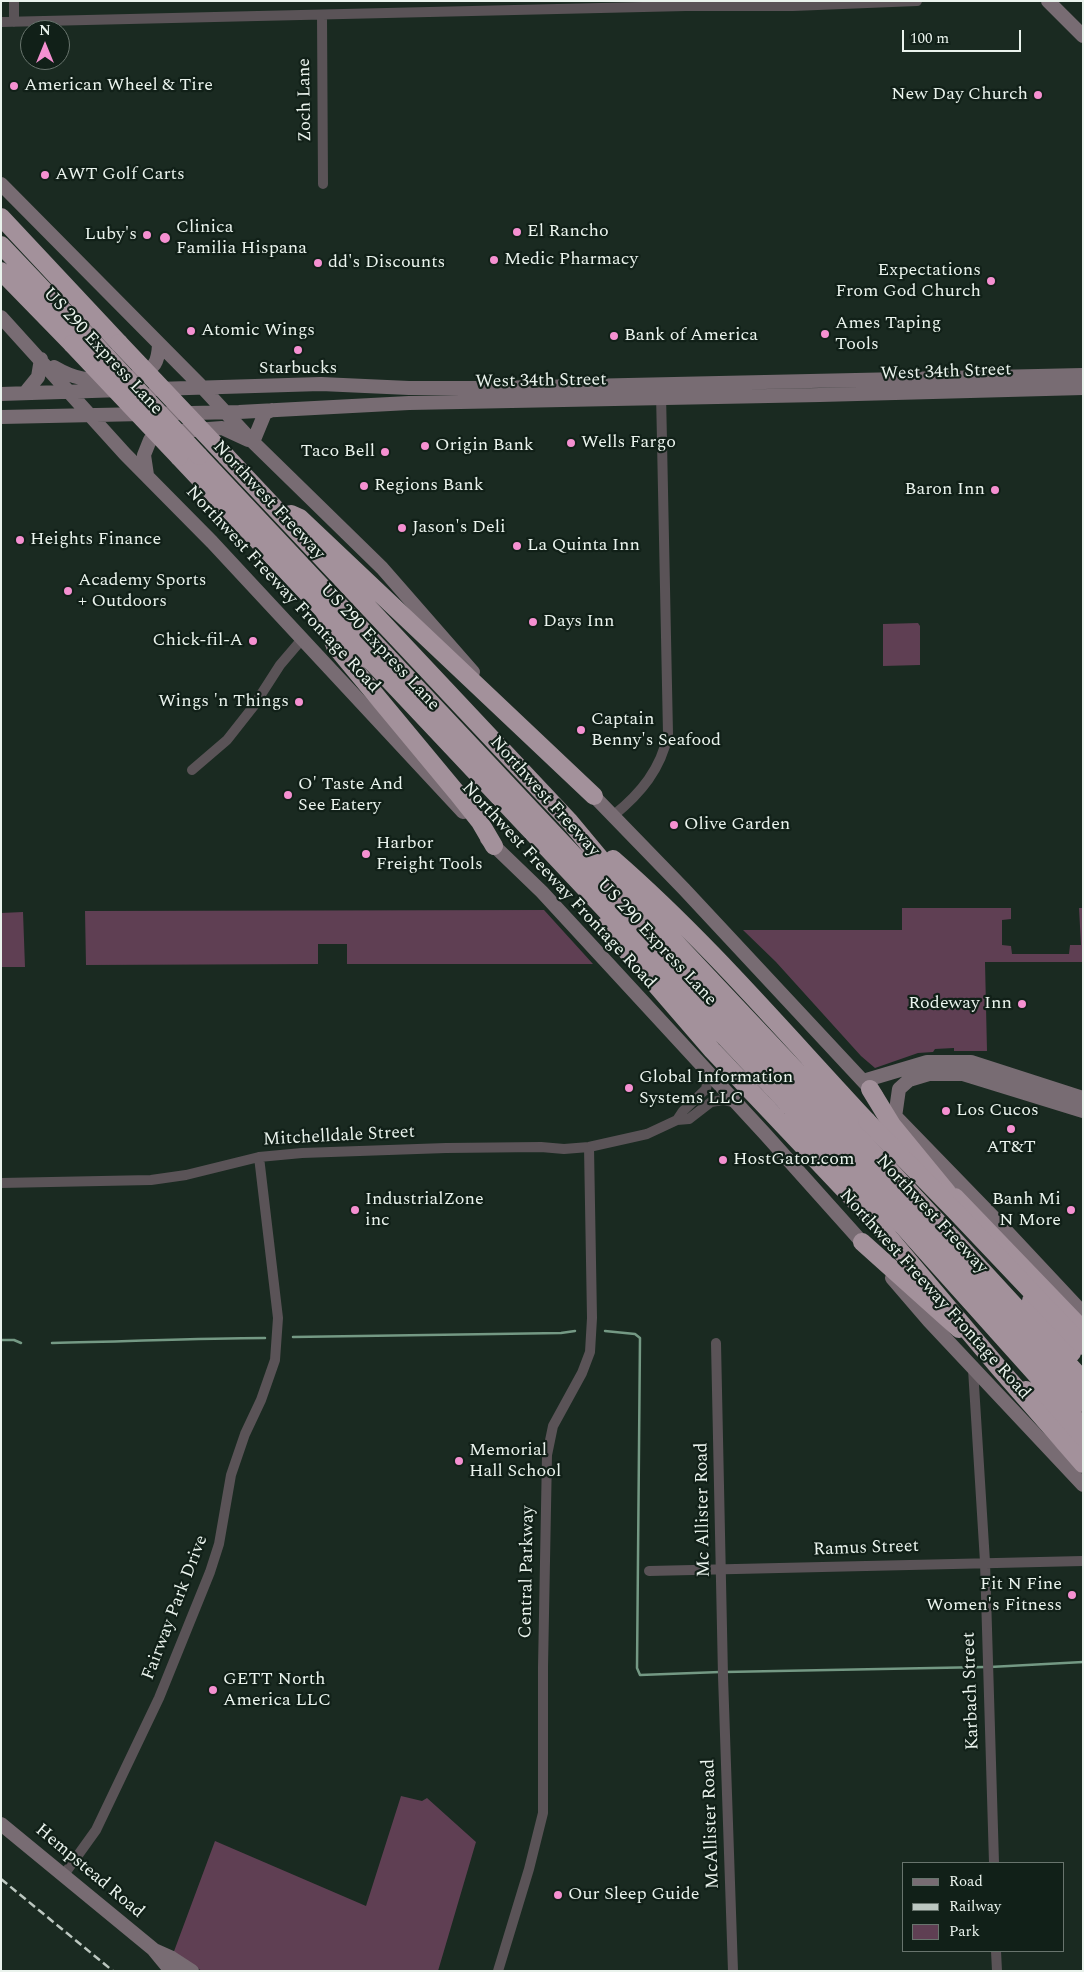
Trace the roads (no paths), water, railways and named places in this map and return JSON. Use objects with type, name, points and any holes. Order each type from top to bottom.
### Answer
[{"type":"highway","name":"Northwest Freeway","points":[[1,217],[570,822],[630,894],[894,1174],[1083,1380]]},
{"type":"highway","name":"US 290 Express Lane","points":[[1,245],[892,1194],[1083,1403]]},
{"type":"highway","name":"Northwest Freeway","points":[[1,271],[901,1224],[1083,1426]]},
{"type":"highway","points":[[273,507],[300,518],[594,796]]},
{"type":"highway","points":[[321,609],[335,646],[463,800],[480,822],[494,846]]},
{"type":"highway","points":[[570,822],[651,893],[713,955],[867,1121],[1083,1346]]},
{"type":"highway","points":[[570,873],[577,895],[683,1018],[887,1235],[1083,1464]]},
{"type":"highway","points":[[867,1085],[892,1125],[939,1180],[1083,1368]]},
{"type":"highway","points":[[939,1180],[1083,1330]]},
{"type":"highway","points":[[862,1242],[1083,1441]]},
{"type":"main road","points":[[1048,1],[1083,36]]},
{"type":"main road","points":[[1,184],[202,387],[253,442],[382,568],[495,697],[614,815],[895,1117],[996,1219],[1083,1313]]},
{"type":"main road","name":"Northwest Freeway Frontage Road","points":[[1,317],[92,415],[125,454],[303,638],[494,846],[542,892],[862,1242],[929,1321],[1083,1485]]},
{"type":"main road","points":[[25,393],[38,377],[41,359],[69,376],[84,380],[121,380],[149,371],[158,359],[159,345]]},
{"type":"main road","name":"West 34th Street","points":[[661,391],[863,380],[1083,375]]},
{"type":"main road","points":[[863,380],[863,394]]},
{"type":"main road","points":[[320,408],[321,384]]},
{"type":"main road","name":"West 34th Street","points":[[1,394],[321,384],[596,392],[863,394],[1083,388]]},
{"type":"main road","points":[[409,388],[409,404]]},
{"type":"main road","name":"West 34th Street","points":[[1,417],[226,412],[409,404],[596,392]]},
{"type":"main road","points":[[253,442],[265,412],[272,410]]},
{"type":"main road","points":[[147,475],[144,455],[150,440],[168,432],[222,428],[253,442]]},
{"type":"main road","points":[[867,1085],[927,1062],[971,1062],[1083,1098]]},
{"type":"main road","points":[[895,1117],[899,1090],[908,1080],[929,1074],[963,1074],[1083,1110]]},
{"type":"main road","name":"Hempstead Road","points":[[1,1824],[153,1949],[171,1971]]},
{"type":"main road","name":"Hempstead Road","points":[[153,1949],[192,1971]]},
{"type":"street","points":[[14,1],[14,22]]},
{"type":"street","points":[[1,22],[917,1]]},
{"type":"street","name":"Zoch Lane","points":[[322,16],[323,184]]},
{"type":"street","points":[[614,815],[648,782],[665,748],[668,734],[661,391]]},
{"type":"street","points":[[192,770],[227,740],[253,707],[280,666],[303,638]]},
{"type":"street","name":"Mitchelldale Street","points":[[676,1120],[706,1089],[709,1074]]},
{"type":"street","name":"Mitchelldale Street","points":[[1,1183],[151,1180],[186,1175],[259,1156],[302,1153],[446,1148],[541,1147],[564,1149],[589,1147],[647,1134],[676,1120],[689,1119],[711,1102],[723,1100],[736,1103]]},
{"type":"street","name":"Central Parkway","points":[[498,1971],[529,1869],[543,1814],[543,1667],[547,1455],[553,1426],[582,1373],[589,1356],[592,1318],[589,1147]]},
{"type":"street","name":"Fairway Park Drive","points":[[63,1876],[96,1830],[146,1727],[162,1689],[220,1544],[230,1475],[245,1434],[261,1400],[275,1360],[278,1318],[259,1156]]},
{"type":"street","name":"Mc Allister Road","points":[[716,1343],[723,1671]]},
{"type":"street","name":"Karbach Street","points":[[973,1368],[985,1562],[994,1862]]},
{"type":"street","name":"Ramus Street","points":[[649,1571],[1083,1560]]},
{"type":"street","name":"McAllister Road","points":[[723,1671],[733,1971]]},
{"type":"street","points":[[996,1952],[997,1971]]},
{"type":"waterway","points":[[293,1337],[561,1333],[575,1331]]},
{"type":"waterway","points":[[605,1331],[635,1334],[640,1338],[637,1668],[640,1675],[720,1672]]},
{"type":"waterway","points":[[52,1343],[265,1338]]},
{"type":"waterway","points":[[1,1340],[14,1340],[21,1343]]},
{"type":"waterway","points":[[990,1667],[1083,1662]]},
{"type":"waterway","points":[[725,1672],[985,1667]]},
{"type":"railway","points":[[1,1879],[113,1971]]},
{"type":"place","name":"American Wheel & Tire","points":[[14,86]]},
{"type":"place","name":"New Day Church","points":[[1038,95]]},
{"type":"place","name":"AWT Golf Carts","points":[[45,175]]},
{"type":"place","name":"El Rancho","points":[[517,232]]},
{"type":"place","name":"Luby's","points":[[147,235]]},
{"type":"place","name":"Clinica Familia Hispana","points":[[165,238]]},
{"type":"place","name":"Medic Pharmacy","points":[[494,260]]},
{"type":"place","name":"dd's Discounts","points":[[318,263]]},
{"type":"place","name":"Expectations From God Church","points":[[991,281]]},
{"type":"place","name":"Atomic Wings","points":[[191,331]]},
{"type":"place","name":"Ames Taping Tools","points":[[825,334]]},
{"type":"place","name":"Bank of America","points":[[614,336]]},
{"type":"place","name":"Starbucks","points":[[298,350]]},
{"type":"place","name":"Wells Fargo","points":[[571,443]]},
{"type":"place","name":"Origin Bank","points":[[425,446]]},
{"type":"place","name":"Taco Bell","points":[[385,452]]},
{"type":"place","name":"Regions Bank","points":[[364,486]]},
{"type":"place","name":"Baron Inn","points":[[995,490]]},
{"type":"place","name":"Jason's Deli","points":[[402,528]]},
{"type":"place","name":"Heights Finance","points":[[20,540]]},
{"type":"place","name":"La Quinta Inn","points":[[517,546]]},
{"type":"place","name":"Academy Sports + Outdoors","points":[[68,591]]},
{"type":"place","name":"Days Inn","points":[[533,622]]},
{"type":"place","name":"Chick-fil-A","points":[[253,641]]},
{"type":"place","name":"Wings 'n Things","points":[[299,702]]},
{"type":"place","name":"Captain Benny's Seafood","points":[[581,730]]},
{"type":"place","name":"O' Taste And See Eatery","points":[[288,795]]},
{"type":"place","name":"Olive Garden","points":[[674,825]]},
{"type":"place","name":"Harbor Freight Tools","points":[[366,854]]},
{"type":"place","name":"Rodeway Inn","points":[[1022,1004]]},
{"type":"place","name":"Global Information Systems LLC","points":[[629,1088]]},
{"type":"place","name":"Los Cucos","points":[[946,1111]]},
{"type":"place","name":"AT&T","points":[[1011,1129]]},
{"type":"place","name":"HostGator.com","points":[[723,1160]]},
{"type":"place","name":"IndustrialZone inc","points":[[355,1210]]},
{"type":"place","name":"Banh Mi N More","points":[[1071,1210]]},
{"type":"place","name":"Memorial Hall School","points":[[459,1461]]},
{"type":"place","name":"Fit N Fine Women's Fitness","points":[[1072,1595]]},
{"type":"place","name":"GETT North America LLC","points":[[213,1690]]},
{"type":"place","name":"Our Sleep Guide","points":[[558,1895]]}]
